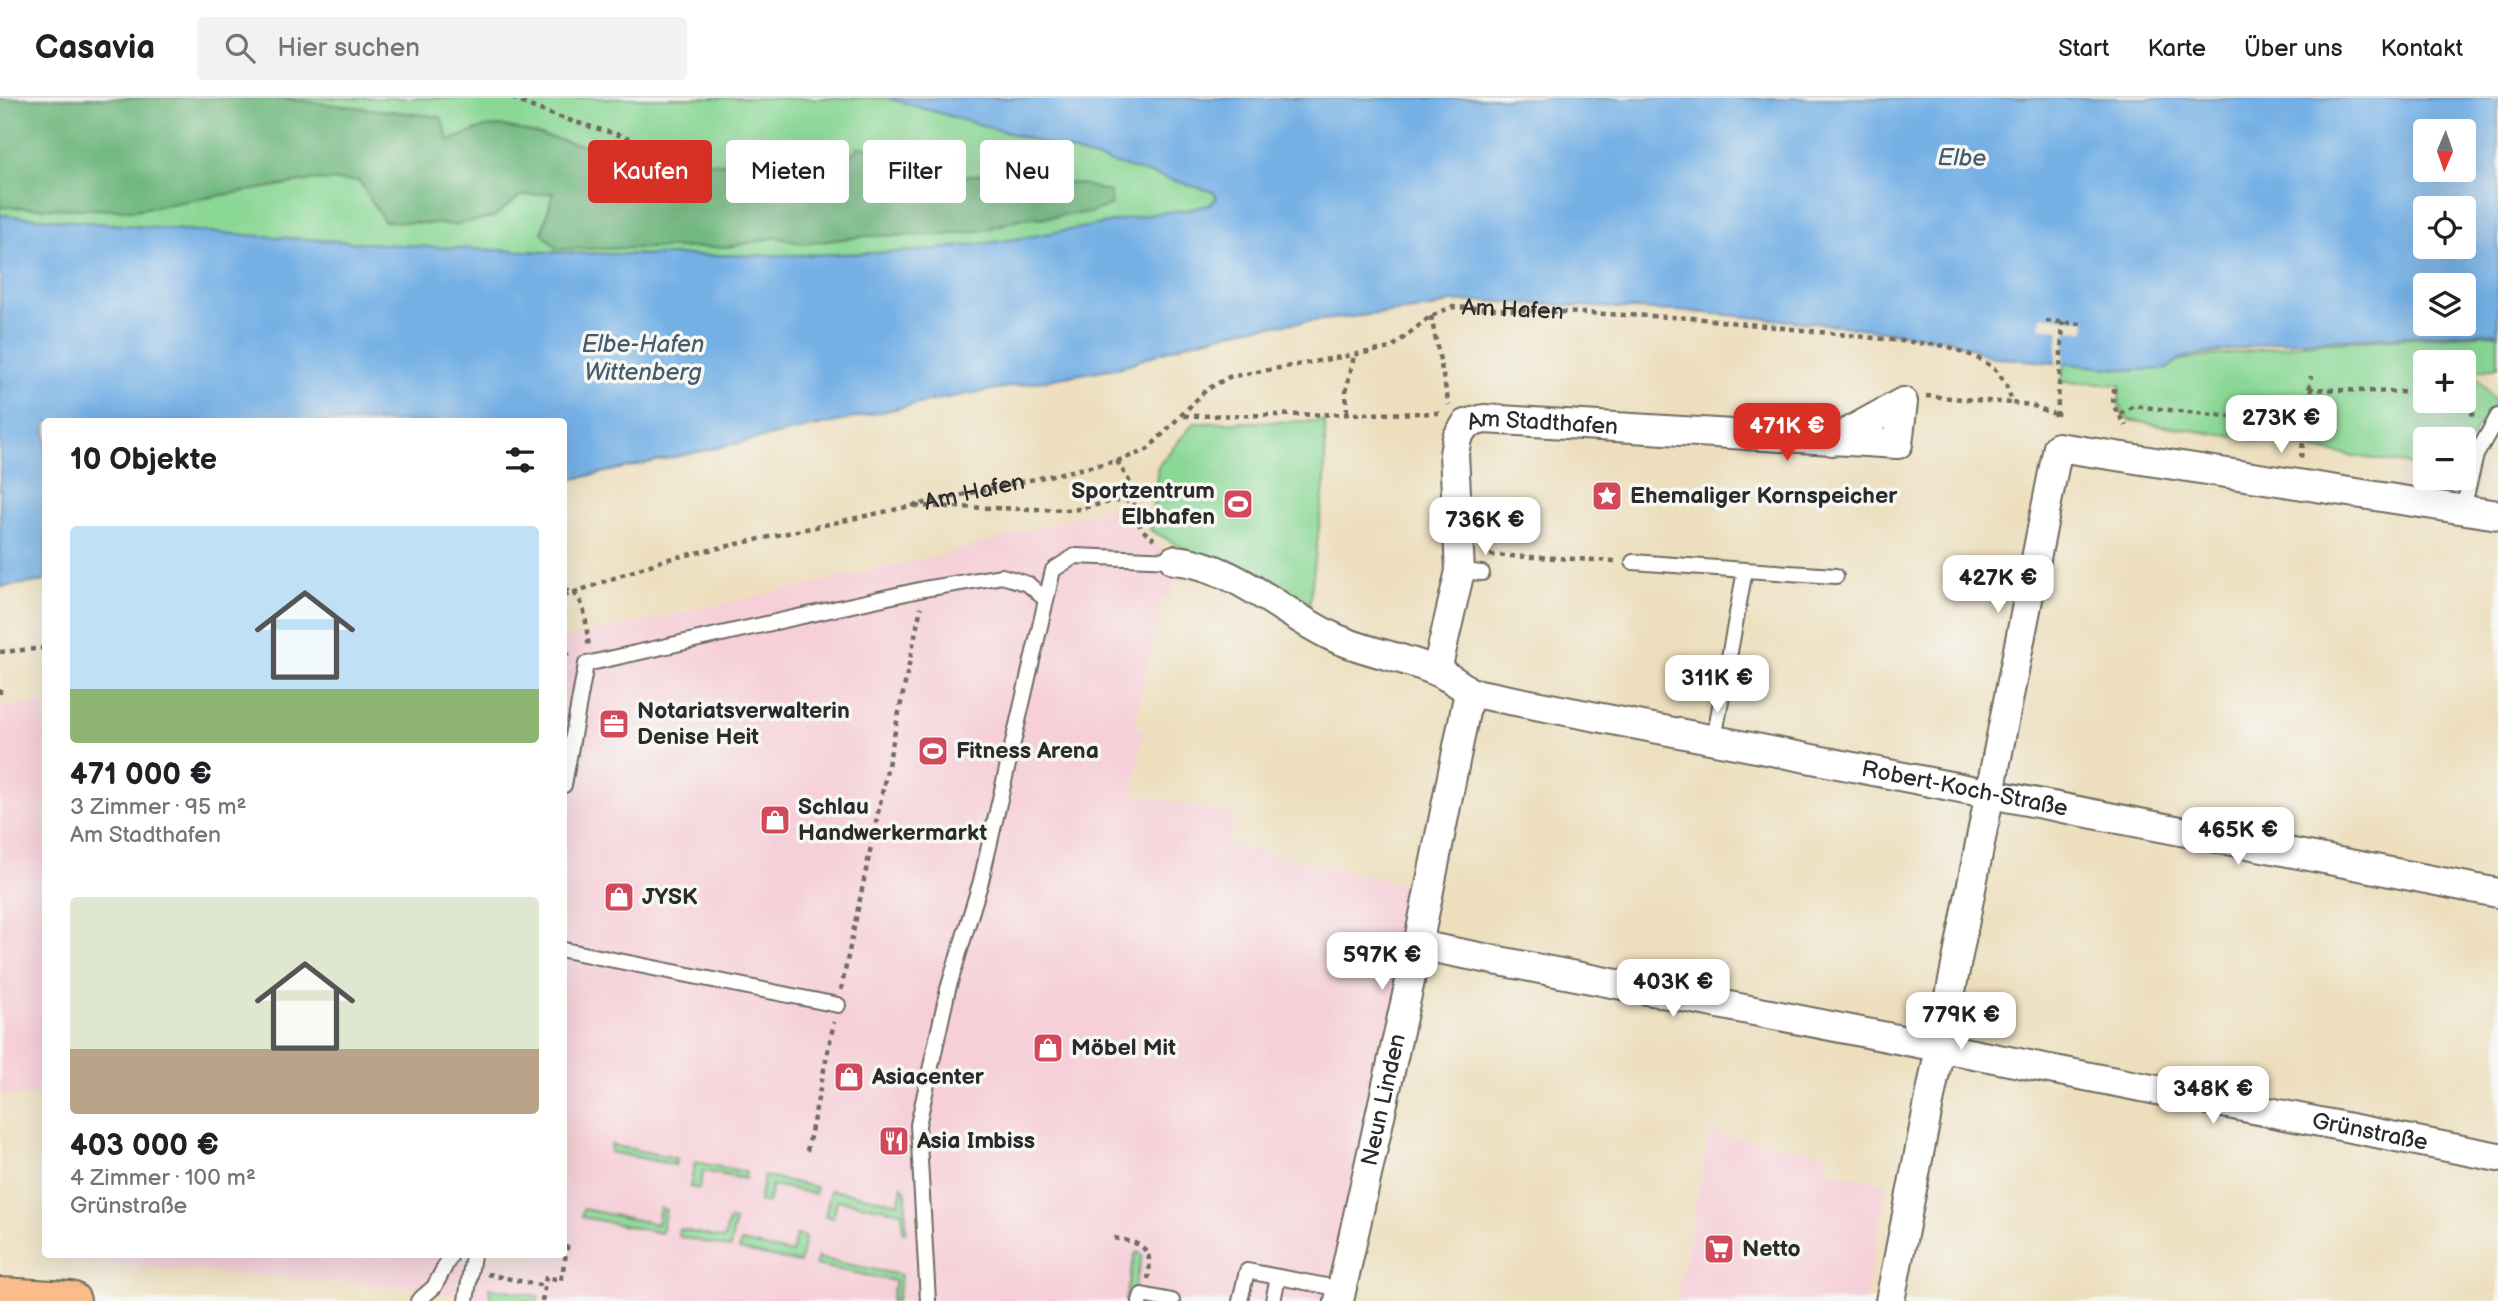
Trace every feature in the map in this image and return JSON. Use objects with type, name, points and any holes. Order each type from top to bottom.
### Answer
[{"type":"main road","points":[[0,1297],[71,1301]]},
{"type":"street","name":"Am Stadthafen","points":[[1437,670],[1467,566],[1454,454],[1457,438],[1466,424],[1483,419],[1898,444],[1903,402]]},
{"type":"street","points":[[1890,1301],[1987,794],[2058,447],[2498,515]]},
{"type":"street","points":[[1178,560],[1222,574],[1333,637],[1437,670]]},
{"type":"street","name":"Robert-Koch-Straße","points":[[1437,670],[1469,692],[2498,893]]},
{"type":"street","name":"Neun Linden","points":[[1340,1295],[1418,945],[1469,692]]},
{"type":"street","name":"Grünstraße","points":[[1418,945],[2498,1157]]},
{"type":"lane","points":[[2463,509],[2476,455],[2495,421]]},
{"type":"lane","points":[[928,1301],[918,1125],[948,989],[981,881],[1052,570],[1075,556],[1178,560]]},
{"type":"lane","points":[[1633,562],[1836,576]]},
{"type":"lane","points":[[1714,739],[1745,570]]},
{"type":"lane","points":[[567,768],[586,664],[925,589],[1002,576],[1028,584],[1045,599]]},
{"type":"lane","points":[[567,951],[838,1005]]},
{"type":"lane","points":[[418,1301],[434,1287],[449,1258]]},
{"type":"lane","points":[[467,1301],[473,1258]]},
{"type":"lane","points":[[1240,1301],[1247,1271],[1340,1295]]},
{"type":"lane","points":[[1273,1301],[1278,1277]]},
{"type":"lane","points":[[1143,1298],[1168,1301]]},
{"type":"path","points":[[512,98],[544,114],[641,140]]},
{"type":"path","name":"Am Hafen","points":[[567,595],[664,560],[1117,461],[1147,450],[1206,390],[1229,377],[1391,348],[1431,316],[1452,307],[1693,318],[1947,346],[1984,361],[2003,376],[2012,403]]},
{"type":"path","points":[[1183,416],[1347,412],[1450,413],[1431,316]]},
{"type":"path","points":[[2046,321],[2081,324]]},
{"type":"path","points":[[1903,402],[1917,395],[2012,403],[2031,405],[2057,415],[2063,323]]},
{"type":"path","points":[[1347,412],[1346,391],[1354,356]]},
{"type":"path","points":[[2301,448],[2311,376]]},
{"type":"path","points":[[2114,387],[2113,405],[2126,426]]},
{"type":"path","points":[[2309,388],[2413,392]]},
{"type":"path","points":[[2120,414],[2134,405],[2304,425]]},
{"type":"path","points":[[2476,412],[2495,421]]},
{"type":"path","points":[[1117,461],[1137,494],[1133,503],[1141,529],[1178,560]]},
{"type":"path","name":"Am Hafen","points":[[905,506],[1074,510],[1123,499],[1133,503]]},
{"type":"path","points":[[1467,566],[1633,562]]},
{"type":"path","points":[[807,1152],[925,589]]},
{"type":"path","points":[[567,590],[575,592],[581,599],[589,647]]},
{"type":"path","points":[[0,652],[42,648]]},
{"type":"path","points":[[0,689],[0,698]]},
{"type":"path","points":[[1114,1238],[1138,1242],[1148,1251],[1151,1266],[1143,1298]]},
{"type":"path","points":[[567,1248],[568,1243]]},
{"type":"path","points":[[541,1301],[546,1277],[561,1280],[565,1258]]},
{"type":"path","points":[[471,1271],[544,1286]]},
{"type":"shaded area","points":[[1120,504],[1131,511],[1135,528],[1141,535],[1169,552],[1177,567],[1170,600],[1162,598],[1134,728],[1144,730],[1133,793],[1235,816],[1228,845],[1421,888],[1325,1301],[489,1301],[402,1286],[57,1260],[567,1258],[567,638],[937,556]]},
{"type":"shaded area","points":[[42,704],[42,1095],[0,1095],[0,707]]},
{"type":"shaded area","points":[[1710,1133],[1826,1154],[1824,1170],[1888,1184],[1865,1301],[1676,1301]]},
{"type":"green space","points":[[0,98],[274,98],[441,117],[449,141],[485,127],[504,126],[588,147],[588,203],[712,203],[712,162],[726,163],[726,203],[849,203],[849,157],[859,147],[863,148],[863,203],[966,203],[966,176],[980,174],[980,203],[1074,203],[1074,183],[1110,192],[1111,205],[1089,213],[1019,219],[984,230],[944,235],[866,236],[803,244],[777,237],[728,247],[557,249],[542,233],[553,193],[520,196],[494,217],[454,225],[384,221],[359,181],[312,180],[134,210],[0,207]]},
{"type":"green space","points":[[274,98],[887,98],[1033,140],[980,140],[980,174],[966,176],[966,140],[863,140],[863,148],[859,147],[849,156],[849,140],[726,140],[726,163],[712,162],[712,140],[588,140],[588,147],[504,126],[485,127],[449,141],[440,117]]},
{"type":"green space","points":[[1074,152],[1214,192],[1217,198],[1209,205],[1186,210],[967,246],[920,251],[784,255],[560,253],[448,248],[0,215],[0,207],[134,210],[312,180],[360,181],[384,221],[493,217],[520,196],[553,193],[542,232],[557,249],[728,247],[777,237],[803,244],[866,236],[944,235],[984,230],[1019,219],[1056,217],[1110,192],[1074,183]]},
{"type":"green space","points":[[2498,334],[2498,367],[2476,371],[2476,350],[2413,350],[2413,413],[2476,413],[2476,377],[2496,402],[2476,430],[2476,427],[2413,427],[2413,465],[2128,420],[2119,405],[2120,385],[2062,382],[2064,362],[2134,371],[2181,360],[2311,343]]},
{"type":"green space","name":"Sportzentrum Elbhafen","points":[[1325,421],[1325,479],[1308,616],[1150,530],[1158,466],[1194,423]]},
{"type":"green space","points":[[611,1145],[676,1158],[675,1165],[610,1152]]},
{"type":"green space","points":[[695,1162],[746,1172],[745,1179],[703,1171],[699,1189],[690,1187]]},
{"type":"green space","points":[[764,1176],[816,1187],[815,1194],[772,1185],[768,1203],[759,1202]]},
{"type":"green space","points":[[902,1186],[906,1192],[906,1231],[903,1232],[902,1212],[837,1200],[833,1218],[825,1216],[831,1190],[899,1203]]},
{"type":"green space","points":[[660,1208],[666,1210],[661,1233],[582,1217],[583,1209],[657,1224]]},
{"type":"green space","points":[[729,1220],[735,1221],[730,1248],[678,1236],[679,1229],[724,1239]]},
{"type":"green space","points":[[796,1235],[805,1237],[800,1263],[739,1250],[741,1242],[792,1253]]},
{"type":"green space","points":[[1138,1252],[1142,1256],[1131,1301],[1125,1301],[1135,1254]]},
{"type":"green space","points":[[817,1258],[901,1275],[897,1301],[891,1301],[895,1281],[815,1265]]},
{"type":"green space","points":[[489,1287],[538,1296],[538,1301],[491,1301]]},
{"type":"water","points":[[887,98],[2498,98],[2498,332],[2476,333],[2476,273],[2413,273],[2413,336],[2279,342],[2181,358],[2167,369],[2133,370],[1991,357],[1951,340],[1836,325],[1694,312],[1483,301],[1450,302],[1433,308],[1249,328],[1188,343],[1121,367],[941,399],[574,479],[567,484],[567,418],[42,418],[42,581],[0,587],[0,215],[448,248],[560,253],[784,255],[944,248],[1209,205],[1217,198],[1214,192],[1074,152],[1074,140],[1033,140]]},
{"type":"pier","points":[[2041,316],[2086,320],[2085,331],[2066,330],[2063,365],[2056,364],[2059,329],[2040,327]]},
{"type":"place","name":"Ehemaliger Kornspeicher","points":[[1607,496]]},
{"type":"place","name":"Sportzentrum Elbhafen","points":[[1238,504]]},
{"type":"place","name":"Notariatsverwalterin Denise Heit","points":[[614,724]]},
{"type":"place","name":"Fitness Arena","points":[[933,751]]},
{"type":"place","name":"Schlau Handwerkermarkt","points":[[775,820]]},
{"type":"place","name":"JYSK","points":[[619,897]]},
{"type":"place","name":"Möbel Mit","points":[[1048,1048]]},
{"type":"place","name":"Asiacenter","points":[[849,1077]]},
{"type":"place","name":"Asia Imbiss","points":[[894,1141]]},
{"type":"place","name":"Netto","points":[[1719,1249]]},
{"type":"water label","name":"Elbe","points":[[1962,158]]},
{"type":"water label","name":"Elbe-Hafen Wittenberg","points":[[643,358]]}]
